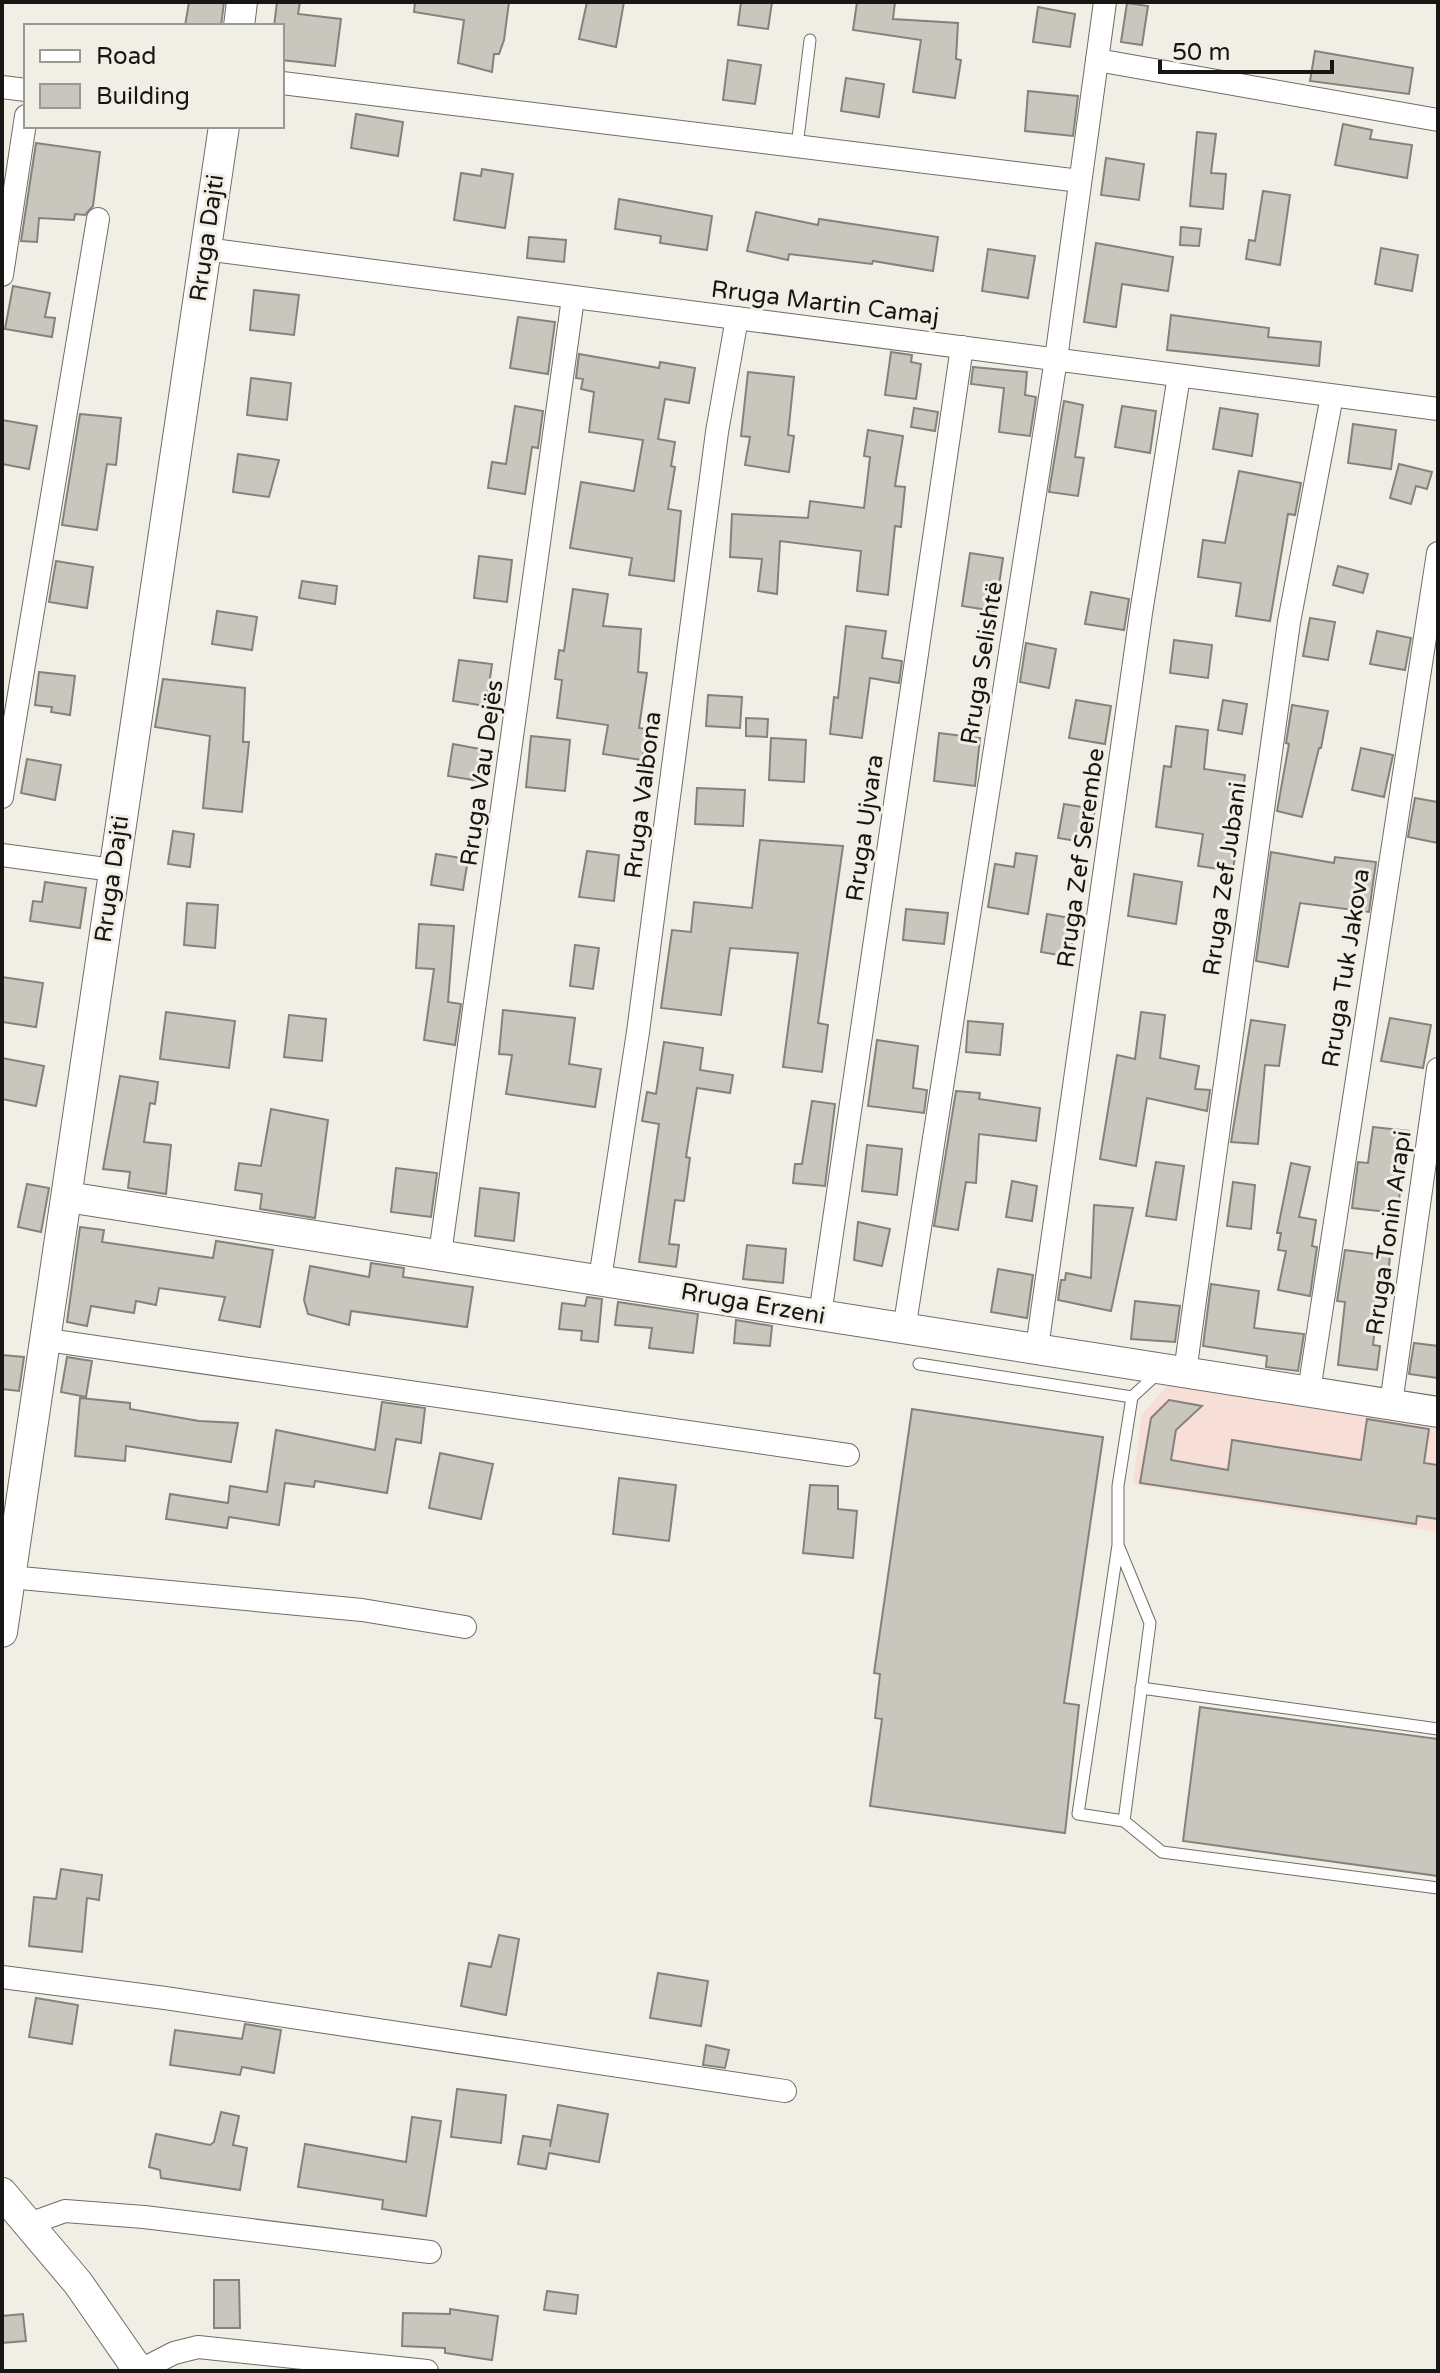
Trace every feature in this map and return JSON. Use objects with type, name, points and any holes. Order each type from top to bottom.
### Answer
[{"type":"street","points":[[239,24],[242,2]]},
{"type":"street","name":"Rruga Selishtë","points":[[904,1330],[1056,359],[1105,2]]},
{"type":"street","points":[[1097,60],[1438,120]]},
{"type":"street","points":[[284,83],[1080,181]]},
{"type":"street","points":[[2,87],[24,90]]},
{"type":"street","points":[[2,275],[24,128]]},
{"type":"street","name":"Rruga Dajti","points":[[2,1632],[224,128]]},
{"type":"street","points":[[2,797],[98,219]]},
{"type":"street","name":"Rruga Martin Camaj","points":[[205,249],[1438,409]]},
{"type":"street","name":"Rruga Vau Dejës","points":[[440,1254],[573,298]]},
{"type":"street","name":"Rruga Valbona","points":[[600,1279],[644,987],[717,432],[737,318]]},
{"type":"street","name":"Rruga Ujvara","points":[[820,1315],[962,347]]},
{"type":"street","name":"Rruga Zef Serembe","points":[[1037,1348],[1141,613],[1179,376]]},
{"type":"street","name":"Rruga Zef Jubani","points":[[1174,1370],[1286,637],[1332,396]]},
{"type":"street","name":"Rruga Tuk Jakova","points":[[1309,1391],[1438,553]]},
{"type":"street","points":[[2,855],[113,870]]},
{"type":"street","name":"Rruga Tonin Arapi","points":[[1391,1404],[1438,1069]]},
{"type":"street","name":"Rruga Erzeni","points":[[67,1197],[1438,1412]]},
{"type":"street","points":[[47,1340],[848,1455]]},
{"type":"street","points":[[10,1577],[362,1610],[465,1627]]},
{"type":"street","points":[[2,1977],[180,2000],[785,2091]]},
{"type":"street","points":[[2,2193],[110,2325],[139,2371],[174,2353],[198,2347],[427,2371]]},
{"type":"street","points":[[29,2224],[65,2211],[430,2252]]},
{"type":"lane","points":[[797,146],[810,40]]},
{"type":"lane","points":[[919,1364],[1132,1397],[1174,1370]]},
{"type":"lane","points":[[1132,1397],[1118,1486],[1118,1545],[1078,1814],[1124,1821],[1162,1852],[1438,1888]]},
{"type":"lane","points":[[1118,1545],[1150,1623],[1124,1821]]},
{"type":"lane","points":[[1141,1688],[1438,1729]]},
{"type":"shaded area","points":[[1169,1384],[1438,1425],[1438,1532],[1133,1484],[1142,1414]]},
{"type":"building","points":[[189,2],[224,2],[221,24],[185,24]]},
{"type":"building","points":[[277,2],[300,2],[298,14],[341,19],[335,66],[284,60],[284,24],[274,24]]},
{"type":"building","points":[[415,2],[509,2],[504,40],[499,54],[494,54],[492,72],[458,63],[464,20],[414,12]]},
{"type":"building","points":[[587,2],[624,2],[616,47],[579,39]]},
{"type":"building","points":[[741,2],[772,2],[768,29],[738,25]]},
{"type":"building","points":[[857,2],[895,2],[893,19],[958,23],[956,59],[961,60],[955,98],[913,92],[921,40],[853,30]]},
{"type":"building","points":[[1127,3],[1148,6],[1142,45],[1121,42]]},
{"type":"building","points":[[1038,7],[1075,14],[1070,47],[1033,42]]},
{"type":"building","points":[[1315,51],[1413,68],[1409,94],[1310,81]]},
{"type":"building","points":[[728,60],[761,65],[755,104],[723,100]]},
{"type":"building","points":[[846,78],[884,84],[879,117],[841,111]]},
{"type":"building","points":[[1028,91],[1078,96],[1073,136],[1025,131]]},
{"type":"building","points":[[356,114],[403,122],[398,156],[351,148]]},
{"type":"building","points":[[1343,124],[1372,130],[1370,139],[1412,145],[1407,178],[1335,165]]},
{"type":"building","points":[[1197,132],[1216,134],[1211,173],[1226,174],[1223,209],[1190,206]]},
{"type":"building","points":[[36,143],[100,152],[93,206],[85,215],[75,214],[74,220],[39,218],[37,242],[21,241]]},
{"type":"building","points":[[1106,158],[1144,164],[1139,200],[1101,195]]},
{"type":"building","points":[[482,169],[513,174],[505,228],[454,220],[461,173],[481,176]]},
{"type":"building","points":[[1263,191],[1290,195],[1280,265],[1246,259],[1249,240],[1255,241]]},
{"type":"building","points":[[619,199],[712,216],[707,250],[660,243],[661,236],[615,229]]},
{"type":"building","points":[[756,212],[818,225],[819,219],[938,237],[933,271],[873,261],[872,264],[789,254],[788,260],[747,251]]},
{"type":"building","points":[[1181,227],[1201,229],[1199,246],[1180,245]]},
{"type":"building","points":[[529,237],[566,240],[564,262],[527,258]]},
{"type":"building","points":[[1096,243],[1173,257],[1168,291],[1122,284],[1116,327],[1084,322]]},
{"type":"building","points":[[1381,248],[1418,255],[1412,291],[1375,284]]},
{"type":"building","points":[[988,249],[1035,256],[1028,298],[982,291]]},
{"type":"building","points":[[13,286],[50,293],[45,317],[55,318],[52,337],[5,329]]},
{"type":"building","points":[[254,290],[299,295],[294,335],[250,330]]},
{"type":"building","points":[[1171,315],[1269,328],[1268,337],[1321,342],[1319,366],[1167,350]]},
{"type":"building","points":[[518,317],[555,322],[548,374],[510,368]]},
{"type":"building","points":[[891,352],[912,355],[911,362],[921,364],[916,399],[885,395]]},
{"type":"building","points":[[579,354],[659,368],[660,362],[695,368],[689,403],[665,399],[658,439],[675,442],[671,466],[675,467],[668,509],[681,511],[674,581],[629,575],[632,558],[570,548],[581,482],[634,491],[643,440],[589,432],[594,392],[581,389],[583,379],[576,378]]},
{"type":"building","points":[[973,367],[1027,372],[1025,395],[1036,397],[1030,436],[999,432],[1004,388],[971,384]]},
{"type":"building","points":[[748,372],[794,377],[788,435],[794,436],[789,472],[745,465],[750,437],[741,436]]},
{"type":"building","points":[[251,378],[291,383],[287,420],[247,415]]},
{"type":"building","points":[[1064,401],[1083,405],[1075,457],[1084,458],[1078,496],[1049,492]]},
{"type":"building","points":[[515,406],[543,411],[538,448],[532,447],[525,494],[488,488],[492,462],[506,464]]},
{"type":"building","points":[[1122,406],[1156,411],[1150,453],[1115,447]]},
{"type":"building","points":[[914,408],[938,412],[935,431],[911,427]]},
{"type":"building","points":[[1220,408],[1258,414],[1252,456],[1213,449]]},
{"type":"building","points":[[80,414],[121,418],[116,465],[107,464],[97,530],[62,525]]},
{"type":"building","points":[[2,420],[37,426],[29,469],[2,464]]},
{"type":"building","points":[[1353,424],[1396,430],[1391,469],[1348,463]]},
{"type":"building","points":[[868,430],[903,436],[895,486],[905,487],[901,527],[895,526],[888,595],[857,591],[861,551],[780,541],[777,594],[758,591],[762,559],[730,557],[732,514],[808,518],[810,501],[864,508],[870,457],[864,456]]},
{"type":"building","points":[[238,454],[279,460],[269,497],[233,492]]},
{"type":"building","points":[[1399,464],[1432,472],[1427,489],[1416,486],[1411,504],[1390,498]]},
{"type":"building","points":[[1239,471],[1301,483],[1295,515],[1288,514],[1270,621],[1236,616],[1241,583],[1198,577],[1203,540],[1225,543]]},
{"type":"building","points":[[970,553],[1003,558],[995,611],[962,606]]},
{"type":"building","points":[[479,556],[512,560],[507,602],[474,598]]},
{"type":"building","points":[[56,561],[93,567],[87,608],[49,602]]},
{"type":"building","points":[[1338,566],[1368,574],[1363,593],[1333,585]]},
{"type":"building","points":[[302,581],[337,586],[335,604],[299,598]]},
{"type":"building","points":[[573,589],[608,594],[603,626],[641,629],[638,672],[647,673],[639,728],[647,729],[642,760],[603,754],[608,725],[557,718],[562,680],[555,679],[559,650],[564,651]]},
{"type":"building","points":[[1091,592],[1129,599],[1124,630],[1085,624]]},
{"type":"building","points":[[217,611],[257,617],[252,650],[212,644]]},
{"type":"building","points":[[1310,618],[1335,622],[1328,660],[1303,656]]},
{"type":"building","points":[[846,626],[886,631],[882,658],[902,661],[899,683],[870,678],[862,738],[830,734],[834,697],[838,698]]},
{"type":"building","points":[[1377,631],[1411,638],[1405,670],[1370,664]]},
{"type":"building","points":[[1174,640],[1212,645],[1208,678],[1170,673]]},
{"type":"building","points":[[1026,643],[1056,649],[1049,688],[1020,682]]},
{"type":"building","points":[[459,660],[492,664],[486,706],[453,701]]},
{"type":"building","points":[[39,672],[75,676],[70,715],[51,712],[52,707],[35,705]]},
{"type":"building","points":[[163,679],[245,688],[243,742],[249,742],[242,812],[203,808],[210,736],[155,727]]},
{"type":"building","points":[[708,695],[742,697],[740,728],[706,726]]},
{"type":"building","points":[[1076,700],[1111,706],[1105,744],[1069,738]]},
{"type":"building","points":[[1223,700],[1247,704],[1242,734],[1218,730]]},
{"type":"building","points":[[1292,705],[1328,711],[1302,817],[1277,811],[1289,744],[1286,743]]},
{"type":"building","points":[[746,718],[768,719],[767,737],[746,736]]},
{"type":"building","points":[[1176,726],[1208,730],[1204,769],[1245,775],[1233,871],[1198,866],[1203,834],[1156,827],[1164,766],[1171,767]]},
{"type":"building","points":[[939,733],[980,738],[975,786],[934,781]]},
{"type":"building","points":[[531,736],[570,740],[565,791],[526,787]]},
{"type":"building","points":[[771,738],[806,740],[804,782],[769,780]]},
{"type":"building","points":[[453,744],[491,751],[486,782],[448,776]]},
{"type":"building","points":[[1361,748],[1393,755],[1384,797],[1352,790]]},
{"type":"building","points":[[27,759],[61,765],[55,800],[21,793]]},
{"type":"building","points":[[697,788],[745,790],[743,826],[695,824]]},
{"type":"building","points":[[1415,798],[1438,802],[1438,843],[1408,837]]},
{"type":"building","points":[[1064,804],[1095,809],[1089,843],[1058,838]]},
{"type":"building","points":[[173,831],[194,834],[190,867],[168,864]]},
{"type":"building","points":[[760,840],[843,846],[818,1023],[828,1025],[822,1072],[783,1067],[798,953],[730,948],[721,1015],[661,1008],[672,930],[691,932],[694,902],[752,908]]},
{"type":"building","points":[[587,851],[619,855],[614,901],[579,897]]},
{"type":"building","points":[[1271,852],[1334,863],[1335,857],[1376,862],[1369,912],[1300,903],[1288,967],[1256,961]]},
{"type":"building","points":[[1016,853],[1037,856],[1028,914],[988,907],[995,864],[1014,867]]},
{"type":"building","points":[[436,854],[468,859],[463,890],[431,885]]},
{"type":"building","points":[[1134,874],[1182,882],[1176,924],[1128,916]]},
{"type":"building","points":[[45,882],[86,888],[80,928],[30,921],[33,901],[42,902]]},
{"type":"building","points":[[187,903],[218,905],[215,948],[184,945]]},
{"type":"building","points":[[906,909],[948,913],[944,944],[903,940]]},
{"type":"building","points":[[1047,914],[1076,919],[1070,957],[1041,952]]},
{"type":"building","points":[[419,924],[454,926],[448,1002],[461,1004],[455,1045],[424,1040],[434,969],[416,968]]},
{"type":"building","points":[[575,945],[599,948],[593,989],[570,986]]},
{"type":"building","points":[[2,977],[43,983],[36,1027],[2,1022]]},
{"type":"building","points":[[503,1010],[575,1018],[569,1064],[601,1069],[595,1107],[506,1094],[512,1055],[499,1054]]},
{"type":"building","points":[[166,1012],[235,1021],[229,1068],[160,1059]]},
{"type":"building","points":[[1141,1012],[1165,1015],[1160,1058],[1199,1066],[1195,1089],[1210,1090],[1207,1111],[1147,1098],[1136,1166],[1100,1159],[1117,1055],[1135,1059]]},
{"type":"building","points":[[289,1015],[326,1019],[322,1061],[284,1057]]},
{"type":"building","points":[[1390,1018],[1431,1025],[1423,1068],[1381,1061]]},
{"type":"building","points":[[1251,1020],[1285,1025],[1279,1066],[1265,1065],[1258,1144],[1231,1142]]},
{"type":"building","points":[[968,1021],[1003,1024],[1000,1055],[966,1052]]},
{"type":"building","points":[[877,1040],[918,1046],[913,1088],[927,1090],[924,1113],[868,1106]]},
{"type":"building","points":[[664,1042],[703,1048],[700,1070],[733,1075],[730,1093],[697,1088],[686,1157],[690,1158],[684,1201],[675,1200],[669,1244],[679,1245],[676,1267],[639,1262],[659,1124],[642,1121],[647,1092],[656,1094]]},
{"type":"building","points":[[2,1058],[44,1066],[36,1106],[2,1099]]},
{"type":"building","points":[[120,1076],[158,1082],[155,1104],[150,1103],[144,1142],[171,1145],[166,1194],[128,1188],[130,1172],[103,1169]]},
{"type":"building","points":[[956,1091],[980,1093],[979,1099],[1040,1108],[1036,1141],[979,1134],[976,1183],[966,1182],[958,1230],[934,1226]]},
{"type":"building","points":[[812,1101],[835,1104],[825,1186],[793,1183],[795,1164],[802,1164]]},
{"type":"building","points":[[271,1109],[328,1120],[315,1218],[260,1209],[262,1194],[235,1190],[239,1163],[261,1166]]},
{"type":"building","points":[[1373,1127],[1409,1131],[1397,1213],[1352,1208],[1358,1162],[1368,1163]]},
{"type":"building","points":[[867,1145],[902,1149],[897,1195],[862,1191]]},
{"type":"building","points":[[1156,1162],[1184,1166],[1176,1220],[1146,1216]]},
{"type":"building","points":[[1291,1163],[1310,1167],[1299,1217],[1316,1220],[1312,1246],[1317,1247],[1310,1296],[1278,1290],[1286,1251],[1278,1250],[1281,1233],[1277,1233]]},
{"type":"building","points":[[396,1168],[437,1173],[431,1217],[391,1212]]},
{"type":"building","points":[[1012,1181],[1037,1186],[1032,1221],[1006,1217]]},
{"type":"building","points":[[1233,1182],[1255,1185],[1251,1229],[1227,1226]]},
{"type":"building","points":[[27,1184],[49,1188],[41,1232],[18,1227]]},
{"type":"building","points":[[480,1188],[519,1193],[514,1241],[475,1236]]},
{"type":"building","points":[[1094,1205],[1133,1208],[1111,1311],[1058,1300],[1061,1280],[1065,1280],[1066,1273],[1091,1278]]},
{"type":"building","points":[[858,1222],[890,1229],[882,1266],[854,1260]]},
{"type":"building","points":[[80,1227],[104,1230],[102,1242],[213,1258],[216,1241],[273,1250],[260,1327],[219,1320],[225,1297],[159,1288],[156,1305],[136,1301],[134,1313],[91,1306],[87,1326],[67,1322]]},
{"type":"building","points":[[747,1245],[786,1249],[783,1283],[743,1279]]},
{"type":"building","points":[[1345,1250],[1390,1256],[1385,1305],[1378,1304],[1373,1345],[1380,1346],[1377,1370],[1338,1365],[1345,1302],[1337,1301]]},
{"type":"building","points":[[371,1263],[404,1268],[403,1277],[473,1287],[467,1327],[351,1311],[349,1325],[308,1314],[304,1300],[310,1266],[369,1277]]},
{"type":"building","points":[[998,1269],[1033,1275],[1027,1318],[991,1312]]},
{"type":"building","points":[[1211,1284],[1259,1291],[1254,1328],[1304,1334],[1298,1371],[1266,1367],[1267,1356],[1203,1346]]},
{"type":"building","points":[[587,1297],[602,1299],[598,1342],[581,1340],[582,1331],[559,1329],[562,1303],[585,1306]]},
{"type":"building","points":[[1135,1301],[1180,1306],[1175,1342],[1131,1339]]},
{"type":"building","points":[[618,1302],[698,1314],[693,1353],[649,1348],[652,1328],[615,1325]]},
{"type":"building","points":[[736,1320],[772,1326],[770,1346],[734,1343]]},
{"type":"building","points":[[1414,1343],[1438,1346],[1438,1378],[1409,1374]]},
{"type":"building","points":[[2,1355],[24,1357],[19,1391],[2,1389]]},
{"type":"building","points":[[67,1357],[92,1361],[86,1397],[61,1392]]},
{"type":"building","points":[[80,1398],[130,1403],[130,1409],[199,1421],[238,1423],[231,1462],[126,1446],[125,1461],[75,1456]]},
{"type":"building","points":[[1169,1400],[1202,1406],[1176,1430],[1171,1460],[1228,1470],[1232,1440],[1361,1460],[1367,1419],[1429,1429],[1424,1463],[1438,1465],[1438,1519],[1417,1516],[1416,1524],[1140,1483],[1151,1418]]},
{"type":"building","points":[[382,1402],[425,1408],[421,1443],[396,1439],[387,1493],[315,1481],[314,1487],[285,1483],[279,1525],[229,1517],[227,1528],[166,1519],[170,1494],[228,1503],[230,1486],[267,1492],[276,1430],[375,1450]]},
{"type":"building","points":[[912,1409],[1103,1437],[1064,1703],[1079,1705],[1065,1833],[870,1806],[882,1719],[875,1718],[880,1674],[874,1673]]},
{"type":"building","points":[[440,1453],[493,1464],[481,1519],[429,1508]]},
{"type":"building","points":[[619,1478],[676,1485],[669,1541],[613,1534]]},
{"type":"building","points":[[810,1485],[838,1486],[838,1509],[857,1511],[853,1558],[803,1553]]},
{"type":"building","points":[[1200,1707],[1438,1739],[1438,1876],[1183,1841]]},
{"type":"building","points":[[61,1869],[102,1875],[99,1900],[87,1898],[82,1952],[29,1946],[34,1897],[56,1899]]},
{"type":"building","points":[[499,1935],[519,1939],[506,2015],[461,2006],[469,1963],[491,1967]]},
{"type":"building","points":[[658,1973],[708,1981],[701,2026],[650,2018]]},
{"type":"building","points":[[36,1998],[78,2005],[72,2044],[29,2037]]},
{"type":"building","points":[[245,2024],[281,2030],[274,2073],[242,2067],[240,2075],[170,2065],[175,2030],[242,2039]]},
{"type":"building","points":[[706,2045],[729,2050],[725,2068],[703,2065]]},
{"type":"building","points":[[457,2089],[506,2095],[501,2143],[451,2137]]},
{"type":"building","points":[[558,2105],[608,2114],[599,2162],[549,2153],[546,2169],[518,2164],[523,2136],[551,2140],[550,2147]]},
{"type":"building","points":[[221,2112],[239,2116],[233,2145],[247,2148],[240,2190],[161,2178],[160,2170],[149,2167],[156,2134],[210,2145],[214,2142]]},
{"type":"building","points":[[412,2117],[441,2121],[426,2216],[382,2209],[383,2200],[298,2187],[305,2144],[406,2162]]},
{"type":"building","points":[[214,2280],[239,2280],[240,2328],[214,2328]]},
{"type":"building","points":[[547,2291],[578,2295],[576,2314],[544,2310]]},
{"type":"building","points":[[450,2309],[498,2316],[492,2360],[445,2353],[445,2348],[402,2346],[403,2313],[450,2314]]},
{"type":"building","points":[[23,2314],[26,2341],[2,2343],[2,2316]]}]
